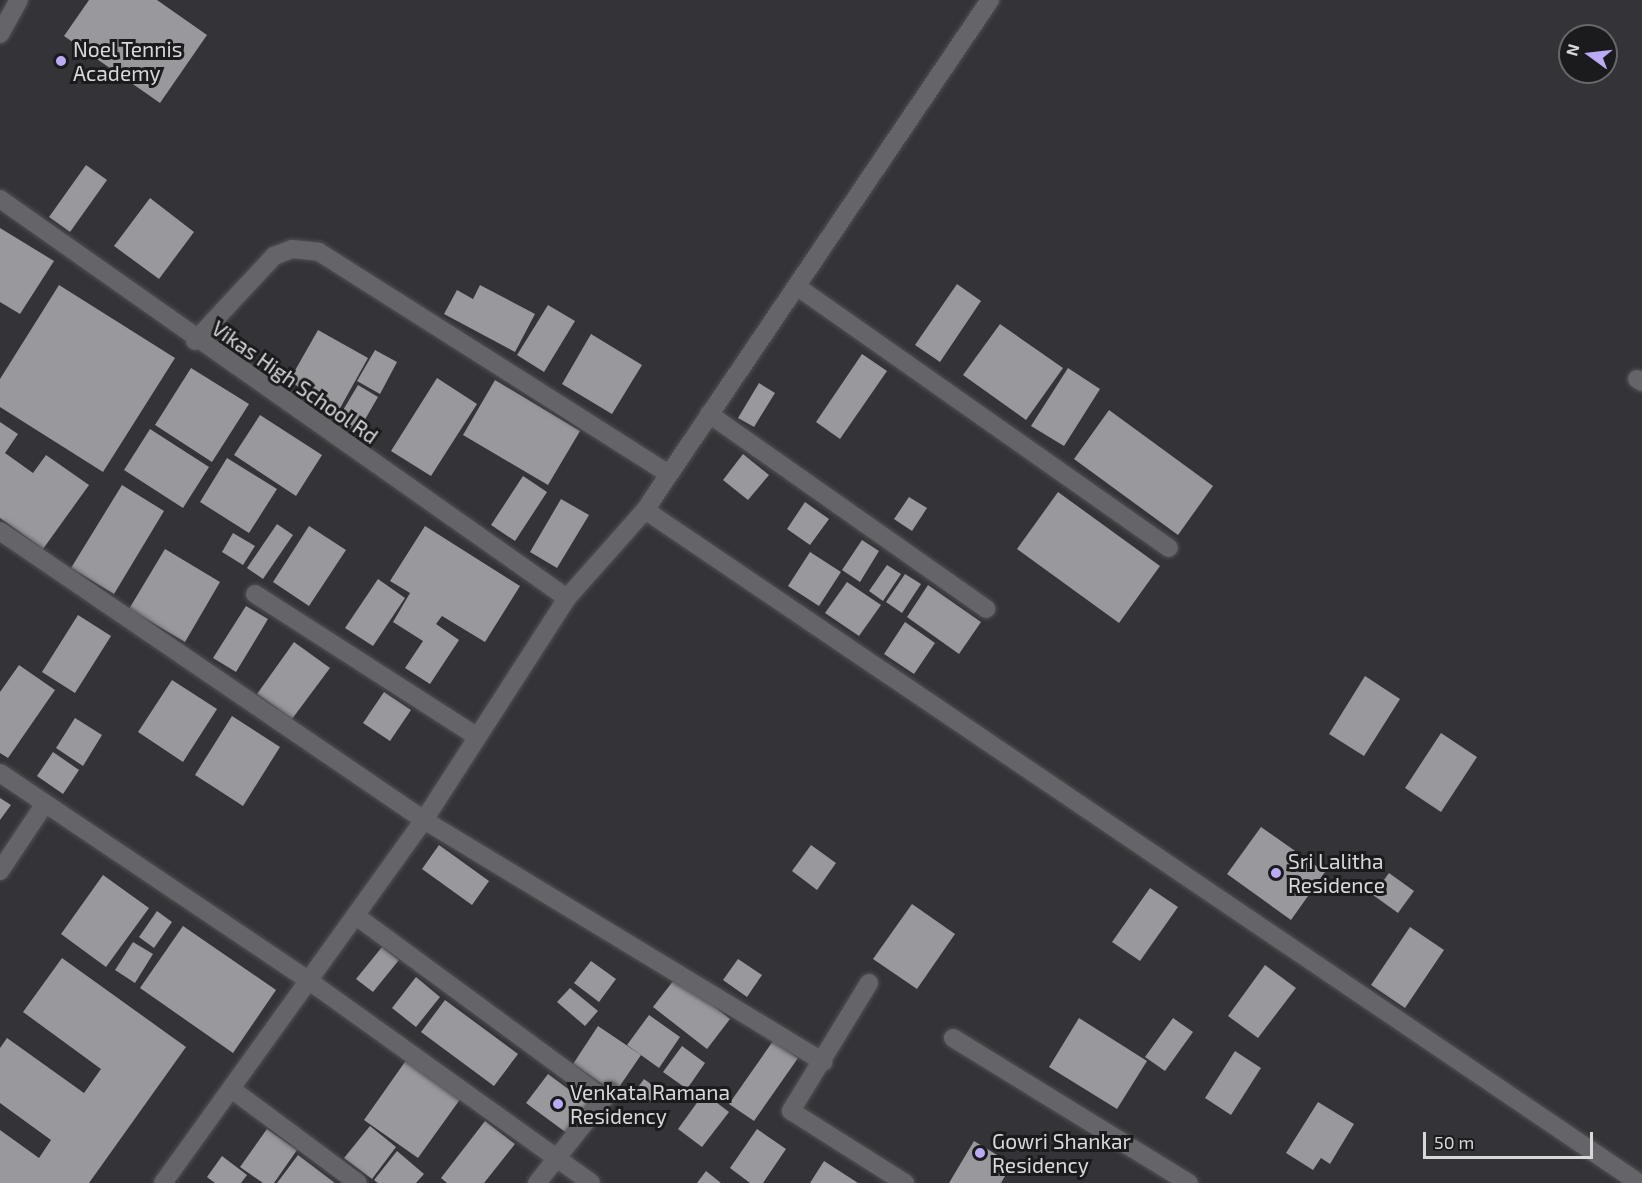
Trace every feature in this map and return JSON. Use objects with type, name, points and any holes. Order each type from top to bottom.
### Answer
[{"type":"street","points":[[164,1183],[312,983],[424,820],[567,598],[645,510],[667,473],[798,288],[990,0]]},
{"type":"street","points":[[0,34],[22,1]]},
{"type":"street","name":"Vikas High School Rd","points":[[0,199],[195,341],[567,598]]},
{"type":"street","points":[[195,341],[274,256],[292,249],[319,252],[667,473]]},
{"type":"street","points":[[798,288],[1169,548]]},
{"type":"street","points":[[710,414],[986,609]]},
{"type":"street","points":[[645,510],[1639,1183]]},
{"type":"street","points":[[0,531],[424,820],[824,1062]]},
{"type":"street","points":[[255,594],[476,736]]},
{"type":"street","points":[[0,773],[44,805],[312,983],[554,1159],[591,1183]]},
{"type":"street","points":[[0,871],[44,805]]},
{"type":"street","points":[[356,916],[607,1095],[537,1183]]},
{"type":"street","points":[[869,983],[824,1062],[791,1111],[905,1183]]},
{"type":"street","points":[[953,1038],[1189,1183]]},
{"type":"street","points":[[234,1091],[358,1183]]},
{"type":"building","points":[[89,0],[157,0],[207,35],[160,103],[64,36]]},
{"type":"building","points":[[86,165],[107,180],[70,232],[49,217]]},
{"type":"building","points":[[150,198],[194,232],[159,279],[114,246]]},
{"type":"building","points":[[0,228],[54,261],[20,314],[0,302]]},
{"type":"building","points":[[957,284],[981,301],[940,362],[915,345]]},
{"type":"building","points":[[59,285],[175,358],[103,472],[0,407],[0,379]]},
{"type":"building","points":[[480,285],[535,314],[515,352],[444,314],[457,290],[473,299]]},
{"type":"building","points":[[548,305],[575,321],[544,372],[517,355]]},
{"type":"building","points":[[1000,324],[1063,368],[1026,420],[963,375]]},
{"type":"building","points":[[318,330],[368,358],[339,410],[289,381]]},
{"type":"building","points":[[591,334],[642,365],[612,414],[562,384]]},
{"type":"building","points":[[375,350],[397,362],[380,394],[357,381]]},
{"type":"building","points":[[862,354],[887,371],[840,439],[816,422]]},
{"type":"building","points":[[191,368],[249,404],[212,462],[155,425]]},
{"type":"building","points":[[1068,368],[1100,389],[1064,446],[1031,426]]},
{"type":"building","points":[[437,378],[477,404],[431,476],[391,451]]},
{"type":"building","points":[[495,380],[580,431],[548,485],[463,435]]},
{"type":"building","points":[[759,383],[775,393],[754,427],[738,418]]},
{"type":"building","points":[[358,385],[378,397],[356,435],[336,422]]},
{"type":"building","points":[[1109,410],[1213,486],[1178,535],[1074,459]]},
{"type":"building","points":[[260,415],[322,455],[296,496],[234,455]]},
{"type":"building","points":[[0,422],[18,434],[5,453],[33,473],[46,455],[89,485],[43,549],[0,518]]},
{"type":"building","points":[[150,429],[209,467],[183,508],[124,470]]},
{"type":"building","points":[[743,454],[769,475],[748,500],[723,480]]},
{"type":"building","points":[[227,458],[277,489],[249,533],[200,502]]},
{"type":"building","points":[[523,476],[547,492],[515,541],[491,525]]},
{"type":"building","points":[[122,485],[164,511],[114,594],[71,568]]},
{"type":"building","points":[[1058,492],[1160,566],[1119,623],[1017,549]]},
{"type":"building","points":[[909,497],[927,508],[912,531],[894,519]]},
{"type":"building","points":[[561,499],[589,515],[557,568],[530,552]]},
{"type":"building","points":[[805,502],[829,519],[810,545],[787,529]]},
{"type":"building","points":[[277,524],[293,535],[263,579],[247,568]]},
{"type":"building","points":[[309,526],[346,550],[309,606],[273,582]]},
{"type":"building","points":[[425,526],[520,586],[485,642],[442,616],[436,624],[459,640],[430,684],[405,668],[423,641],[393,622],[410,593],[390,581]]},
{"type":"building","points":[[233,533],[255,546],[243,565],[222,552]]},
{"type":"building","points":[[862,540],[879,551],[860,582],[842,570]]},
{"type":"building","points":[[165,549],[220,582],[185,642],[129,609]]},
{"type":"building","points":[[810,552],[841,572],[819,606],[788,586]]},
{"type":"building","points":[[887,565],[901,574],[883,601],[869,591]]},
{"type":"building","points":[[905,574],[921,584],[902,613],[886,602]]},
{"type":"building","points":[[378,579],[405,598],[373,646],[345,628]]},
{"type":"building","points":[[847,582],[881,605],[859,636],[825,613]]},
{"type":"building","points":[[928,585],[981,622],[959,654],[907,617]]},
{"type":"building","points":[[246,606],[268,619],[236,672],[213,658]]},
{"type":"building","points":[[78,615],[111,636],[75,693],[42,672]]},
{"type":"building","points":[[905,622],[935,643],[914,674],[884,654]]},
{"type":"building","points":[[294,642],[330,668],[292,719],[257,694]]},
{"type":"building","points":[[19,665],[55,690],[8,758],[0,753],[0,692]]},
{"type":"building","points":[[1365,676],[1400,699],[1364,756],[1329,734]]},
{"type":"building","points":[[172,680],[217,709],[183,762],[138,732]]},
{"type":"building","points":[[384,692],[411,710],[390,741],[363,723]]},
{"type":"building","points":[[232,716],[280,747],[243,806],[195,775]]},
{"type":"building","points":[[75,718],[102,735],[83,766],[56,748]]},
{"type":"building","points":[[1441,733],[1477,757],[1441,812],[1405,788]]},
{"type":"building","points":[[53,752],[79,770],[63,794],[37,776]]},
{"type":"building","points":[[0,798],[11,805],[0,820]]},
{"type":"building","name":"Sri Lalitha Residence","points":[[1261,827],[1325,872],[1291,920],[1227,874]]},
{"type":"building","points":[[439,845],[489,881],[472,905],[422,869]]},
{"type":"building","points":[[811,845],[836,863],[817,890],[792,871]]},
{"type":"building","points":[[1389,873],[1414,891],[1398,913],[1373,895]]},
{"type":"building","points":[[103,875],[149,908],[106,967],[61,934]]},
{"type":"building","points":[[1150,888],[1178,907],[1140,961],[1112,942]]},
{"type":"building","points":[[912,904],[955,934],[917,989],[873,959]]},
{"type":"building","points":[[157,911],[172,922],[154,948],[139,937]]},
{"type":"building","points":[[183,926],[276,990],[233,1053],[140,988]]},
{"type":"building","points":[[1410,927],[1444,950],[1405,1008],[1371,985]]},
{"type":"building","points":[[133,942],[153,954],[135,983],[115,970]]},
{"type":"building","points":[[382,947],[399,960],[373,992],[356,979]]},
{"type":"building","points":[[62,958],[186,1047],[89,1183],[0,1183],[0,1130],[39,1158],[51,1140],[0,1103],[0,1048],[7,1038],[84,1093],[101,1069],[23,1012]]},
{"type":"building","points":[[738,959],[762,975],[747,997],[723,980]]},
{"type":"building","points":[[591,961],[616,979],[599,1002],[574,983]]},
{"type":"building","points":[[1265,965],[1296,988],[1258,1038],[1228,1016]]},
{"type":"building","points":[[677,976],[730,1019],[707,1049],[653,1007]]},
{"type":"building","points":[[416,977],[440,997],[416,1027],[392,1008]]},
{"type":"building","points":[[570,988],[598,1011],[585,1026],[557,1002]]},
{"type":"building","points":[[445,1000],[518,1054],[494,1086],[421,1032]]},
{"type":"building","points":[[649,1015],[680,1037],[659,1068],[627,1045]]},
{"type":"building","points":[[1079,1018],[1147,1061],[1117,1109],[1049,1067]]},
{"type":"building","points":[[1173,1018],[1193,1032],[1165,1071],[1145,1057]]},
{"type":"building","points":[[598,1026],[641,1055],[615,1093],[573,1064]]},
{"type":"building","points":[[773,1041],[798,1058],[754,1121],[729,1104]]},
{"type":"building","points":[[682,1046],[705,1063],[687,1089],[663,1072]]},
{"type":"building","points":[[1235,1051],[1261,1068],[1231,1115],[1205,1098]]},
{"type":"building","points":[[407,1059],[461,1098],[418,1158],[364,1120]]},
{"type":"building","name":"Venkata Ramana Residency","points":[[548,1074],[590,1105],[568,1134],[526,1103]]},
{"type":"building","points":[[644,1079],[659,1090],[651,1101],[636,1090]]},
{"type":"building","points":[[704,1093],[729,1112],[702,1147],[678,1129]]},
{"type":"building","points":[[1318,1102],[1354,1124],[1330,1164],[1321,1158],[1313,1170],[1286,1153]]},
{"type":"building","points":[[485,1121],[515,1144],[484,1183],[447,1183],[441,1178]]},
{"type":"building","points":[[370,1126],[396,1147],[372,1179],[344,1158]]},
{"type":"building","points":[[267,1129],[297,1150],[274,1183],[263,1183],[240,1167]]},
{"type":"building","points":[[757,1129],[786,1149],[763,1183],[750,1183],[730,1168]]},
{"type":"building","name":"Gowri Shankar Residency","points":[[974,1141],[1012,1164],[1001,1183],[949,1183]]},
{"type":"building","points":[[397,1151],[424,1174],[416,1183],[378,1183],[374,1180]]},
{"type":"building","points":[[298,1155],[335,1183],[277,1183]]},
{"type":"building","points":[[222,1156],[247,1175],[241,1183],[215,1183],[207,1177]]},
{"type":"building","points":[[824,1161],[858,1183],[810,1183]]},
{"type":"building","points":[[706,1171],[721,1183],[697,1183]]},
{"type":"place","name":"Noel Tennis Academy","points":[[61,61]]},
{"type":"place","name":"Sri Lalitha Residence","points":[[1276,873]]},
{"type":"place","name":"Venkata Ramana Residency","points":[[558,1104]]},
{"type":"place","name":"Gowri Shankar Residency","points":[[980,1153]]}]
